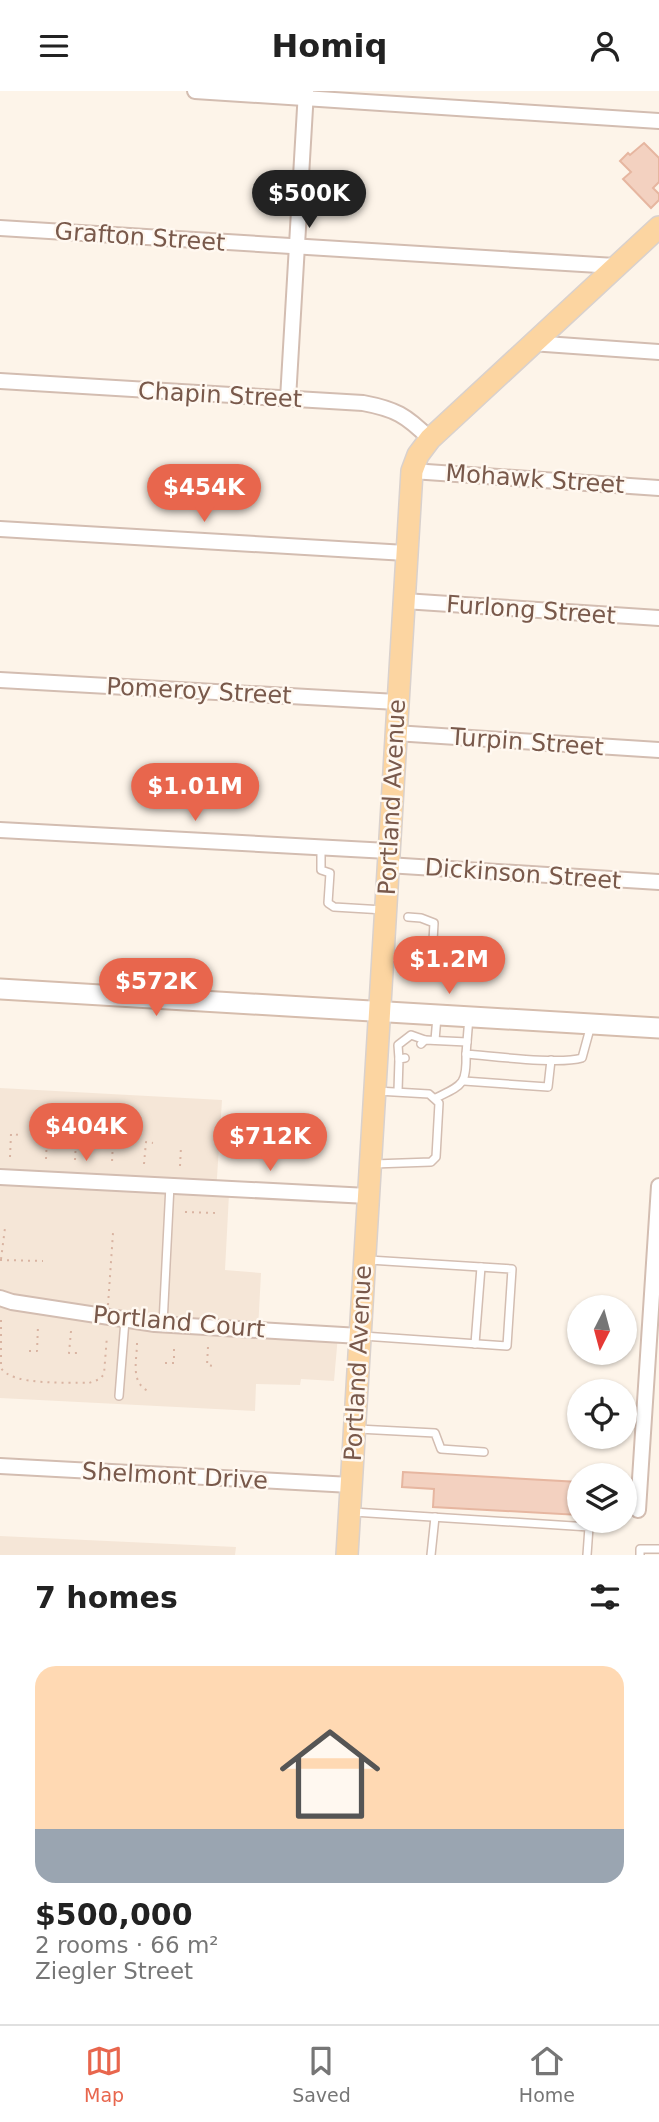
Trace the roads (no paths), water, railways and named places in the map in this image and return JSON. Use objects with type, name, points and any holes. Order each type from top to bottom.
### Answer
[{"type":"main road","name":"Portland Avenue","points":[[347,1555],[412,471],[418,455],[430,439],[659,227]]},
{"type":"main road","points":[[0,989],[659,1028]]},
{"type":"street","points":[[195,91],[306,94],[659,121]]},
{"type":"street","points":[[288,399],[306,94]]},
{"type":"street","name":"Grafton Street","points":[[0,228],[615,267]]},
{"type":"street","points":[[531,343],[659,352]]},
{"type":"street","name":"Chapin Street","points":[[0,381],[363,403],[390,408],[413,422],[430,439]]},
{"type":"street","name":"Mohawk Street","points":[[412,471],[659,488]]},
{"type":"street","points":[[0,529],[407,553]]},
{"type":"street","name":"Furlong Street","points":[[404,601],[659,618]]},
{"type":"street","name":"Pomeroy Street","points":[[0,680],[397,702]]},
{"type":"street","name":"Turpin Street","points":[[395,733],[659,750]]},
{"type":"street","name":"Dickinson Street","points":[[0,829],[321,848],[388,858],[659,883]]},
{"type":"street","points":[[0,1177],[368,1196]]},
{"type":"street","points":[[638,1510],[659,1189]]},
{"type":"street","name":"Portland Court","points":[[0,1298],[163,1325],[360,1336]]},
{"type":"street","name":"Shelmont Drive","points":[[0,1466],[351,1485]]},
{"type":"lane","points":[[321,848],[321,870],[330,873],[328,903],[334,907],[385,910]]},
{"type":"lane","points":[[383,957],[432,959],[434,923],[408,917]]},
{"type":"lane","points":[[435,1040],[437,1015]]},
{"type":"lane","points":[[436,1098],[464,1081],[469,1017]]},
{"type":"lane","points":[[466,1054],[573,1061],[582,1058],[591,1024]]},
{"type":"lane","points":[[398,1091],[402,1058],[398,1045],[411,1035],[423,1042],[467,1042]]},
{"type":"lane","points":[[464,1081],[548,1087],[551,1060]]},
{"type":"lane","points":[[370,1165],[431,1162],[436,1157],[439,1103],[436,1098],[429,1094],[375,1091]]},
{"type":"lane","points":[[163,1325],[170,1185]]},
{"type":"lane","points":[[360,1336],[507,1346],[512,1269],[364,1260]]},
{"type":"lane","points":[[475,1344],[481,1267]]},
{"type":"lane","points":[[119,1396],[125,1320]]},
{"type":"lane","points":[[354,1428],[435,1433],[441,1449],[484,1452]]},
{"type":"lane","points":[[349,1511],[589,1527],[587,1555]]},
{"type":"lane","points":[[431,1555],[435,1517]]},
{"type":"lane","points":[[640,1555],[640,1549],[659,1549]]}]
